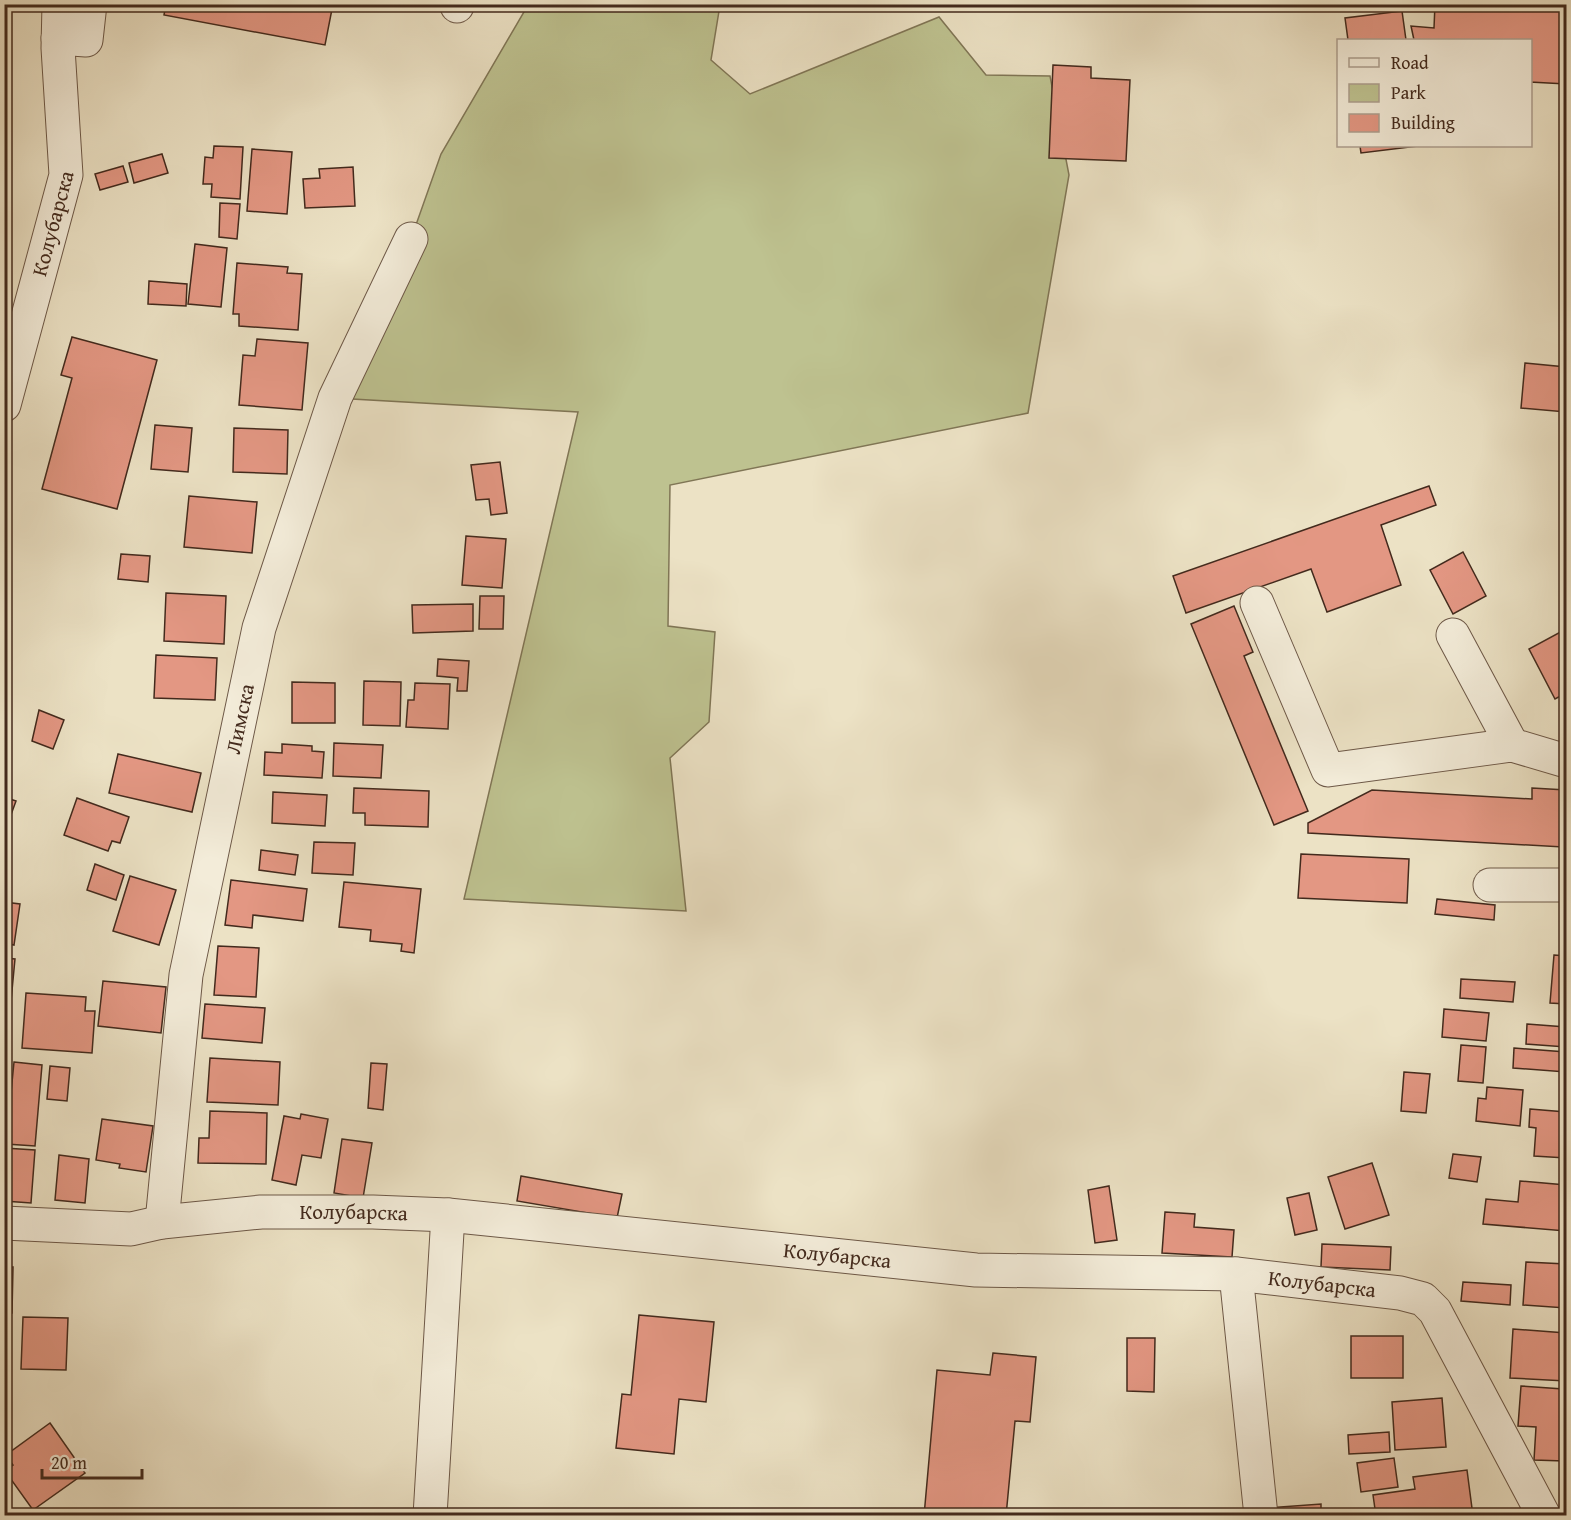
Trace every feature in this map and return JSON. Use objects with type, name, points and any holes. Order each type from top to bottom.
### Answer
[{"type":"street","name":"Колубарска","points":[[4,405],[66,175],[58,38],[59,4]]},
{"type":"street","points":[[58,38],[86,40],[90,4]]},
{"type":"street","name":"Лимска","points":[[162,1222],[186,975],[259,628],[335,398],[411,239]]},
{"type":"street","points":[[1257,603],[1328,770],[1512,745],[1566,761]]},
{"type":"street","points":[[1453,635],[1512,745]]},
{"type":"street","points":[[1490,885],[1566,885]]},
{"type":"street","name":"Колубарска","points":[[4,1224],[131,1229],[162,1222],[261,1212],[374,1212],[448,1215],[976,1270],[1236,1274],[1401,1293],[1423,1299],[1436,1311],[1544,1515]]},
{"type":"street","points":[[430,1515],[448,1215]]},
{"type":"street","points":[[1236,1274],[1261,1515]]},
{"type":"green space","points":[[528,5],[720,5],[711,60],[750,94],[939,17],[986,75],[1050,76],[1069,175],[1028,413],[670,485],[668,626],[715,632],[709,722],[670,758],[686,911],[464,899],[578,412],[335,398],[411,239],[441,154]]},
{"type":"building","points":[[166,4],[333,4],[325,45],[164,15]]},
{"type":"building","points":[[1435,4],[1566,4],[1566,84],[1532,82],[1532,39],[1414,39],[1411,26],[1434,28]]},
{"type":"building","points":[[1402,11],[1406,39],[1348,39],[1345,18]]},
{"type":"building","points":[[1053,65],[1091,67],[1091,78],[1130,80],[1126,161],[1049,158]]},
{"type":"building","points":[[214,146],[243,147],[240,199],[211,197],[212,184],[203,184],[205,157],[213,158]]},
{"type":"building","points":[[1360,147],[1410,147],[1361,153]]},
{"type":"building","points":[[252,149],[292,152],[287,214],[247,211]]},
{"type":"building","points":[[162,154],[168,173],[134,183],[129,163]]},
{"type":"building","points":[[123,166],[128,182],[100,190],[95,174]]},
{"type":"building","points":[[353,167],[355,206],[305,208],[303,179],[320,178],[319,169]]},
{"type":"building","points":[[220,203],[240,204],[237,239],[219,237]]},
{"type":"building","points":[[195,244],[227,248],[221,307],[188,304]]},
{"type":"building","points":[[237,263],[288,267],[287,273],[302,274],[298,330],[239,326],[239,314],[233,314]]},
{"type":"building","points":[[149,281],[187,284],[186,306],[148,304]]},
{"type":"building","points":[[72,337],[157,360],[117,509],[42,489],[72,378],[61,375]]},
{"type":"building","points":[[257,339],[308,343],[302,410],[239,405],[243,355],[255,356]]},
{"type":"building","points":[[1525,363],[1566,367],[1566,412],[1521,408]]},
{"type":"building","points":[[155,425],[192,428],[188,472],[151,469]]},
{"type":"building","points":[[234,428],[288,430],[287,474],[233,472]]},
{"type":"building","points":[[500,462],[507,513],[491,515],[489,499],[476,500],[471,465]]},
{"type":"building","points":[[1429,486],[1436,505],[1381,525],[1401,585],[1327,612],[1311,569],[1186,613],[1173,576]]},
{"type":"building","points":[[189,496],[257,502],[252,553],[184,547]]},
{"type":"building","points":[[466,536],[506,539],[502,588],[462,585]]},
{"type":"building","points":[[1463,552],[1486,596],[1453,614],[1430,570]]},
{"type":"building","points":[[121,554],[150,556],[148,582],[118,579]]},
{"type":"building","points":[[166,593],[226,596],[224,644],[164,641]]},
{"type":"building","points":[[480,596],[504,596],[503,629],[479,629]]},
{"type":"building","points":[[473,604],[473,631],[413,633],[412,605]]},
{"type":"building","points":[[1234,606],[1253,652],[1244,656],[1308,811],[1274,825],[1191,624]]},
{"type":"building","points":[[1566,629],[1566,693],[1555,699],[1529,649]]},
{"type":"building","points":[[156,655],[217,658],[215,700],[154,698]]},
{"type":"building","points":[[438,659],[469,661],[467,691],[457,691],[458,678],[437,676]]},
{"type":"building","points":[[364,681],[401,682],[400,726],[363,725]]},
{"type":"building","points":[[292,682],[335,683],[335,723],[292,723]]},
{"type":"building","points":[[415,683],[450,684],[448,729],[406,727],[408,700],[414,700]]},
{"type":"building","points":[[39,710],[64,720],[53,749],[32,741]]},
{"type":"building","points":[[334,743],[383,745],[381,778],[333,776]]},
{"type":"building","points":[[282,744],[312,746],[312,751],[324,752],[322,778],[264,775],[265,752],[282,753]]},
{"type":"building","points":[[118,754],[201,773],[192,812],[109,793]]},
{"type":"building","points":[[354,788],[429,791],[428,827],[365,825],[365,813],[353,813]]},
{"type":"building","points":[[1532,788],[1566,790],[1563,847],[1308,833],[1308,823],[1372,790],[1532,799]]},
{"type":"building","points":[[273,792],[327,795],[325,826],[272,823]]},
{"type":"building","points":[[4,797],[16,801],[5,831],[4,831]]},
{"type":"building","points":[[77,798],[129,817],[120,843],[112,841],[108,851],[64,835]]},
{"type":"building","points":[[314,842],[355,843],[353,875],[312,873]]},
{"type":"building","points":[[261,850],[298,855],[295,875],[259,870]]},
{"type":"building","points":[[1301,854],[1409,859],[1407,903],[1298,898]]},
{"type":"building","points":[[95,864],[124,875],[116,900],[87,890]]},
{"type":"building","points":[[130,876],[176,890],[159,945],[113,931]]},
{"type":"building","points":[[231,880],[307,889],[303,921],[253,915],[252,928],[225,925]]},
{"type":"building","points":[[344,882],[421,889],[414,953],[401,951],[402,944],[370,941],[371,930],[339,927]]},
{"type":"building","points":[[1437,899],[1495,905],[1494,920],[1435,914]]},
{"type":"building","points":[[4,902],[20,904],[14,945],[4,943]]},
{"type":"building","points":[[218,946],[259,948],[256,997],[214,995]]},
{"type":"building","points":[[1554,955],[1566,956],[1566,1004],[1550,1003]]},
{"type":"building","points":[[4,958],[15,959],[11,1001],[4,1000]]},
{"type":"building","points":[[1461,979],[1515,982],[1513,1002],[1460,998]]},
{"type":"building","points":[[103,981],[166,987],[161,1033],[98,1026]]},
{"type":"building","points":[[26,993],[86,997],[85,1011],[95,1011],[92,1053],[22,1048]]},
{"type":"building","points":[[205,1004],[265,1008],[262,1043],[202,1038]]},
{"type":"building","points":[[1444,1009],[1489,1013],[1486,1041],[1442,1037]]},
{"type":"building","points":[[1527,1024],[1566,1027],[1566,1047],[1526,1044]]},
{"type":"building","points":[[4,1042],[11,1043],[5,1109],[4,1109]]},
{"type":"building","points":[[1461,1045],[1486,1047],[1483,1083],[1458,1081]]},
{"type":"building","points":[[1514,1048],[1566,1052],[1566,1072],[1513,1068]]},
{"type":"building","points":[[210,1058],[280,1062],[278,1105],[207,1102]]},
{"type":"building","points":[[14,1062],[42,1065],[35,1146],[6,1144]]},
{"type":"building","points":[[371,1063],[387,1064],[383,1110],[368,1108]]},
{"type":"building","points":[[50,1066],[70,1068],[67,1101],[47,1099]]},
{"type":"building","points":[[1404,1072],[1430,1074],[1426,1113],[1401,1111]]},
{"type":"building","points":[[1487,1087],[1523,1090],[1520,1126],[1476,1121],[1478,1098],[1486,1099]]},
{"type":"building","points":[[1530,1109],[1566,1112],[1566,1158],[1534,1156],[1536,1128],[1529,1127]]},
{"type":"building","points":[[210,1111],[267,1113],[266,1164],[198,1163],[199,1138],[209,1138]]},
{"type":"building","points":[[301,1114],[328,1119],[321,1158],[302,1155],[296,1185],[272,1180],[284,1116],[300,1119]]},
{"type":"building","points":[[102,1119],[153,1126],[146,1172],[119,1168],[120,1164],[96,1160]]},
{"type":"building","points":[[342,1139],[372,1143],[363,1198],[334,1193]]},
{"type":"building","points":[[4,1148],[35,1150],[31,1203],[4,1201]]},
{"type":"building","points":[[1453,1154],[1481,1157],[1477,1182],[1449,1178]]},
{"type":"building","points":[[59,1155],[89,1159],[85,1203],[55,1200]]},
{"type":"building","points":[[1372,1163],[1389,1215],[1345,1229],[1328,1177]]},
{"type":"building","points":[[521,1176],[622,1194],[617,1218],[517,1201]]},
{"type":"building","points":[[1520,1181],[1566,1185],[1566,1231],[1483,1224],[1486,1199],[1518,1202]]},
{"type":"building","points":[[1109,1186],[1117,1240],[1095,1243],[1088,1190]]},
{"type":"building","points":[[1309,1193],[1317,1230],[1295,1235],[1287,1198]]},
{"type":"building","points":[[1165,1212],[1195,1214],[1194,1227],[1234,1230],[1232,1257],[1162,1253]]},
{"type":"building","points":[[1322,1244],[1391,1247],[1390,1270],[1321,1267]]},
{"type":"building","points":[[1526,1262],[1566,1264],[1566,1308],[1523,1305]]},
{"type":"building","points":[[4,1267],[13,1267],[12,1313],[4,1313]]},
{"type":"building","points":[[1463,1282],[1511,1285],[1510,1305],[1461,1301]]},
{"type":"building","points":[[639,1315],[714,1322],[706,1402],[679,1399],[674,1454],[616,1448],[622,1394],[631,1395]]},
{"type":"building","points":[[23,1317],[68,1318],[66,1370],[21,1369]]},
{"type":"building","points":[[1513,1329],[1566,1333],[1566,1381],[1510,1378]]},
{"type":"building","points":[[1351,1336],[1403,1336],[1403,1378],[1351,1378]]},
{"type":"building","points":[[1127,1338],[1155,1338],[1154,1392],[1127,1391]]},
{"type":"building","points":[[993,1353],[1036,1357],[1030,1422],[1015,1421],[1006,1516],[924,1516],[937,1370],[990,1375]]},
{"type":"building","points":[[1521,1386],[1563,1389],[1561,1427],[1566,1427],[1564,1461],[1534,1460],[1536,1427],[1518,1426]]},
{"type":"building","points":[[1442,1398],[1446,1447],[1395,1450],[1392,1402]]},
{"type":"building","points":[[50,1423],[85,1473],[33,1510],[5,1471],[13,1465],[6,1455]]},
{"type":"building","points":[[1389,1432],[1390,1452],[1349,1454],[1348,1435]]},
{"type":"building","points":[[1394,1458],[1398,1487],[1361,1492],[1357,1463]]},
{"type":"building","points":[[1467,1470],[1473,1516],[1376,1516],[1373,1495],[1415,1489],[1413,1477]]},
{"type":"building","points":[[1321,1504],[1321,1516],[1268,1516],[1268,1508]]}]
